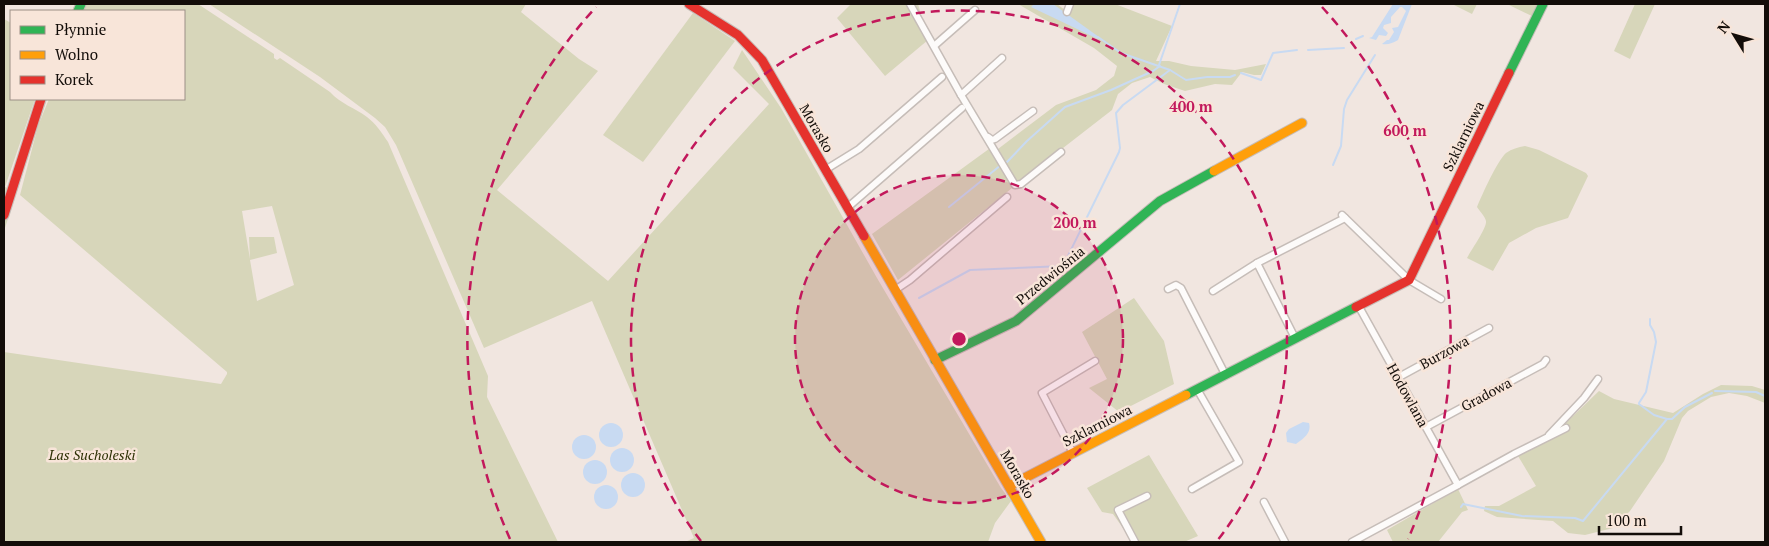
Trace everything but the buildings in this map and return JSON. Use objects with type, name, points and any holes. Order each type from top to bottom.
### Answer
[{"type":"street","name":"Morasko","points":[[689,4],[737,33],[753,48],[765,66],[1042,542]]},
{"type":"street","points":[[910,4],[961,95],[1015,184],[1018,185],[1061,152]]},
{"type":"street","points":[[1067,12],[1070,4]]},
{"type":"street","name":"Szklarniowa","points":[[1009,486],[1409,280],[1543,4]]},
{"type":"street","points":[[934,46],[975,10]]},
{"type":"street","points":[[961,95],[1002,58]]},
{"type":"street","points":[[825,170],[860,149],[942,77]]},
{"type":"street","points":[[4,215],[41,100]]},
{"type":"street","points":[[847,208],[962,108]]},
{"type":"street","points":[[988,137],[992,140],[995,139],[1033,111]]},
{"type":"street","name":"Przedwiośnia","points":[[935,360],[1016,321],[1160,201],[1302,123]]},
{"type":"street","points":[[895,290],[910,280],[1007,196]]},
{"type":"street","points":[[1213,291],[1257,262],[1343,216],[1409,280],[1441,299]]},
{"type":"street","points":[[1257,262],[1295,338]]},
{"type":"street","points":[[1168,289],[1176,285],[1181,288],[1225,374]]},
{"type":"street","name":"Hodowlana","points":[[1358,305],[1458,485]]},
{"type":"street","name":"Burzowa","points":[[1399,377],[1489,328]]},
{"type":"street","name":"Gradowa","points":[[1426,427],[1543,364],[1546,360]]},
{"type":"street","points":[[1073,453],[1042,393],[1096,361]]},
{"type":"street","points":[[1547,438],[1584,398],[1598,379]]},
{"type":"street","points":[[1192,489],[1239,462],[1197,389]]},
{"type":"street","points":[[1352,542],[1566,428]]},
{"type":"street","points":[[1136,542],[1118,510],[1147,496]]},
{"type":"street","points":[[1264,502],[1285,542]]},
{"type":"green space","name":"Las Sucholeski","points":[[75,4],[198,4],[274,54],[274,58],[277,60],[280,58],[370,120],[388,142],[488,376],[487,397],[558,542],[4,542],[4,352],[221,384],[227,374],[227,372],[20,195],[38,126],[49,100],[185,100],[185,10],[72,10]],"holes":[[[272,206],[294,285],[257,301],[250,260],[277,253],[274,237],[249,237],[250,259],[242,211]]]},
{"type":"green space","points":[[209,4],[526,4],[521,12],[579,59],[598,71],[497,190],[608,281],[769,104],[733,68],[742,50],[781,108],[877,278],[1001,488],[1011,501],[995,523],[988,542],[685,542],[694,538],[592,301],[484,348],[396,145],[385,127],[320,77]]},
{"type":"green space","points":[[851,4],[918,4],[928,40],[885,76],[837,18]]},
{"type":"green space","points":[[1018,4],[1057,4],[1070,14],[1074,4],[1115,4],[1172,26],[1156,61],[1235,70],[1266,64],[1261,75],[1242,72],[1232,85],[1215,84],[1185,91],[1150,77],[1132,83],[1118,94],[1112,110],[898,280],[872,234],[993,146],[998,149],[1056,105],[1096,90],[1114,76],[1117,66],[1094,48]]},
{"type":"green space","points":[[1452,4],[1477,4],[1472,14]]},
{"type":"green space","points":[[1507,4],[1540,4],[1534,17]]},
{"type":"green space","points":[[1635,4],[1655,4],[1630,59],[1614,51]]},
{"type":"green space","points":[[693,13],[735,41],[643,162],[603,135]]},
{"type":"green space","points":[[4,19],[10,22],[10,100],[35,100],[5,187],[8,188],[36,100],[47,100],[4,231]]},
{"type":"green space","points":[[1525,146],[1539,150],[1586,173],[1588,176],[1568,218],[1536,228],[1509,243],[1493,271],[1467,258],[1486,224],[1485,217],[1477,207],[1502,157],[1511,150]]},
{"type":"green space","points":[[1134,298],[1164,341],[1174,384],[1119,412],[1089,388],[1107,379],[1082,332]]},
{"type":"green space","points":[[1721,385],[1752,386],[1765,390],[1765,403],[1747,396],[1729,393],[1711,397],[1688,411],[1682,418],[1664,461],[1630,511],[1613,528],[1585,535],[1568,533],[1553,521],[1497,517],[1484,511],[1485,506],[1499,506],[1536,486],[1518,456],[1546,442],[1599,391],[1614,399],[1673,413]]},
{"type":"green space","points":[[1149,455],[1198,536],[1184,542],[1133,542],[1113,514],[1102,512],[1087,488]]},
{"type":"green space","points":[[1458,489],[1468,510],[1462,512],[1438,542],[1393,542],[1387,530]]},
{"type":"water","points":[[1034,4],[1053,4],[1099,37],[1098,39],[1031,7]]},
{"type":"water","points":[[1393,4],[1412,4],[1398,40],[1390,44],[1382,44],[1389,40],[1394,32],[1392,28],[1398,27],[1406,11],[1402,7],[1391,17],[1391,23],[1384,25],[1383,28],[1388,33],[1386,36],[1379,35],[1376,40],[1369,38],[1372,37]]},
{"type":"water","points":[[1303,422],[1309,423],[1310,427],[1306,435],[1296,444],[1287,442],[1286,433],[1289,429]]},
{"type":"water","points":[[611,423],[620,426],[623,435],[620,444],[611,447],[602,444],[599,435],[602,426]]},
{"type":"water","points":[[584,435],[593,438],[596,447],[593,456],[584,459],[575,456],[572,447],[575,438]]},
{"type":"water","points":[[622,448],[631,451],[634,460],[631,469],[622,472],[613,469],[610,460],[613,451]]},
{"type":"water","points":[[595,460],[604,463],[607,472],[604,481],[595,484],[586,481],[583,472],[586,463]]},
{"type":"water","points":[[633,473],[642,476],[645,485],[642,494],[633,497],[624,494],[621,485],[624,476]]},
{"type":"water","points":[[606,485],[615,488],[618,497],[615,506],[606,509],[597,506],[594,497],[597,488]]},
{"type":"waterway","points":[[1159,65],[1180,4]]},
{"type":"waterway","points":[[1356,39],[1363,36]]},
{"type":"waterway","points":[[1098,37],[1121,53],[1170,70],[1186,80],[1235,75]]},
{"type":"waterway","points":[[1308,50],[1344,48]]},
{"type":"waterway","points":[[1241,73],[1261,80],[1273,53],[1297,50]]},
{"type":"waterway","points":[[1333,165],[1341,146],[1344,109],[1347,100],[1375,55]]},
{"type":"waterway","points":[[1007,162],[1065,107],[1111,90],[1160,66]]},
{"type":"waterway","points":[[919,298],[970,270],[1063,266],[1119,152],[1116,113],[1123,105],[1170,70]]},
{"type":"waterway","points":[[949,207],[1001,165]]},
{"type":"waterway","points":[[1639,403],[1646,392],[1656,342],[1650,325],[1650,319]]},
{"type":"waterway","points":[[1715,391],[1756,392],[1765,396]]},
{"type":"waterway","points":[[1461,507],[1463,504],[1522,516],[1575,518],[1583,521],[1667,419],[1672,419],[1685,407],[1712,393]]},
{"type":"waterway","points":[[1639,404],[1654,415],[1667,419]]},
{"type":"traffic: fast","points":[[78,10],[81,4]]},
{"type":"traffic: fast","points":[[1509,73],[1543,4]]},
{"type":"traffic: fast","points":[[935,360],[1016,321],[1160,201],[1214,171]]},
{"type":"traffic: fast","points":[[1186,395],[1356,307]]},
{"type":"traffic: slow","points":[[1214,171],[1302,123]]},
{"type":"traffic: slow","points":[[864,236],[1041,542]]},
{"type":"traffic: slow","points":[[1009,486],[1186,395]]},
{"type":"traffic: jam","points":[[689,4],[738,35],[762,60],[864,236]]},
{"type":"traffic: jam","points":[[1356,307],[1409,280],[1509,73]]},
{"type":"traffic: jam","points":[[4,215],[41,100]]}]
